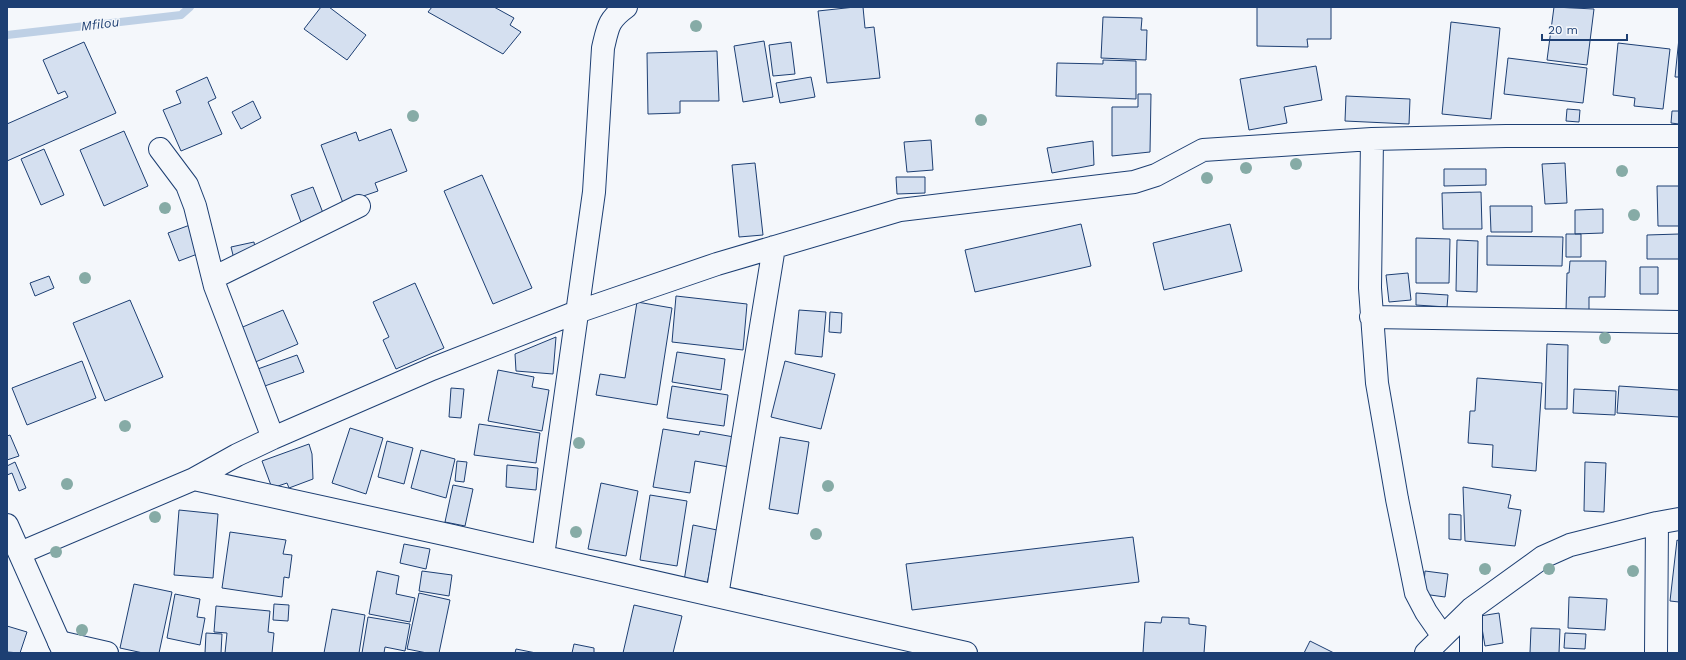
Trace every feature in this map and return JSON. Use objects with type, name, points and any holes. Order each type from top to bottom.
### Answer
[{"type":"street","points":[[543,556],[594,192],[603,48],[607,30],[613,16],[626,7]]},
{"type":"street","points":[[20,553],[194,479],[237,455],[272,438],[432,368],[576,312],[716,264],[900,210],[1134,182],[1156,175],[1203,150],[1372,139],[1506,136],[1679,136]]},
{"type":"street","points":[[1372,139],[1371,317],[1378,383],[1397,499],[1416,593],[1426,612],[1442,635]]},
{"type":"street","points":[[160,148],[187,185],[195,206],[213,278],[272,438]]},
{"type":"street","points":[[213,278],[359,206]]},
{"type":"street","points":[[717,596],[774,247]]},
{"type":"street","points":[[1371,317],[1679,322]]},
{"type":"street","points":[[194,479],[543,556],[966,653]]},
{"type":"street","points":[[1426,653],[1442,635],[1471,609],[1543,556],[1570,545],[1657,523],[1679,519]]},
{"type":"street","points":[[1656,653],[1657,523]]},
{"type":"street","points":[[7,525],[61,647],[107,653]]},
{"type":"street","points":[[1471,609],[1471,653]]},
{"type":"building","points":[[321,7],[329,7],[366,35],[347,60],[304,29]]},
{"type":"building","points":[[432,7],[494,7],[514,18],[510,25],[521,32],[503,54],[428,12]]},
{"type":"building","points":[[863,7],[865,28],[874,27],[880,78],[827,83],[818,11]]},
{"type":"building","points":[[1257,7],[1331,7],[1331,39],[1307,39],[1308,47],[1257,46]]},
{"type":"building","points":[[1554,7],[1594,9],[1587,65],[1547,60]]},
{"type":"building","points":[[1103,17],[1142,18],[1141,30],[1147,30],[1146,60],[1101,58]]},
{"type":"building","points":[[1451,22],[1500,28],[1491,119],[1442,114]]},
{"type":"building","points":[[1679,38],[1679,77],[1675,77]]},
{"type":"building","points":[[764,41],[773,97],[743,102],[734,46]]},
{"type":"building","points":[[84,42],[116,113],[7,161],[7,124],[68,97],[65,91],[58,94],[43,60]]},
{"type":"building","points":[[791,42],[795,74],[773,76],[769,45]]},
{"type":"building","points":[[1618,43],[1670,49],[1663,109],[1634,106],[1635,98],[1613,95]]},
{"type":"building","points":[[717,51],[719,101],[680,101],[680,113],[648,114],[647,53]]},
{"type":"building","points":[[1508,58],[1587,68],[1583,103],[1504,94]]},
{"type":"building","points":[[1103,60],[1136,61],[1136,99],[1056,96],[1057,63],[1103,64]]},
{"type":"building","points":[[1316,66],[1322,100],[1284,107],[1287,123],[1249,130],[1240,79]]},
{"type":"building","points":[[207,77],[216,98],[208,102],[222,134],[181,151],[163,110],[181,103],[176,91]]},
{"type":"building","points":[[811,77],[815,97],[780,103],[776,83]]},
{"type":"building","points":[[1138,94],[1151,94],[1150,152],[1112,156],[1112,107],[1138,107]]},
{"type":"building","points":[[1346,96],[1410,99],[1409,124],[1345,121]]},
{"type":"building","points":[[253,101],[261,118],[241,129],[232,112]]},
{"type":"building","points":[[1567,109],[1580,110],[1579,122],[1566,121]]},
{"type":"building","points":[[1672,111],[1679,111],[1679,124],[1671,123]]},
{"type":"building","points":[[391,129],[407,171],[375,183],[378,191],[343,203],[321,145],[356,132],[359,141]]},
{"type":"building","points":[[124,131],[148,186],[104,206],[80,150]]},
{"type":"building","points":[[931,140],[933,170],[907,172],[904,142]]},
{"type":"building","points":[[1093,141],[1094,165],[1052,173],[1047,148]]},
{"type":"building","points":[[44,149],[64,195],[41,205],[21,159]]},
{"type":"building","points":[[755,163],[763,235],[739,237],[732,165]]},
{"type":"building","points":[[1565,163],[1567,203],[1545,204],[1542,164]]},
{"type":"building","points":[[1444,169],[1486,169],[1486,185],[1444,186]]},
{"type":"building","points":[[482,175],[532,288],[493,304],[444,191]]},
{"type":"building","points":[[896,177],[925,177],[925,193],[897,194]]},
{"type":"building","points":[[1657,186],[1679,186],[1679,226],[1658,226]]},
{"type":"building","points":[[313,187],[323,213],[301,222],[291,195]]},
{"type":"building","points":[[1481,192],[1482,229],[1443,229],[1442,193]]},
{"type":"building","points":[[1490,206],[1532,206],[1532,232],[1491,232]]},
{"type":"building","points":[[1603,209],[1603,233],[1575,234],[1575,210]]},
{"type":"building","points":[[1081,224],[1091,266],[975,292],[965,250]]},
{"type":"building","points":[[1230,224],[1242,271],[1164,290],[1153,243]]},
{"type":"building","points":[[190,225],[200,253],[179,261],[168,233]]},
{"type":"building","points":[[1566,234],[1581,234],[1581,257],[1566,257]]},
{"type":"building","points":[[1679,234],[1679,259],[1647,259],[1647,235]]},
{"type":"building","points":[[1487,236],[1563,237],[1562,266],[1487,265]]},
{"type":"building","points":[[1416,238],[1450,239],[1449,283],[1416,283]]},
{"type":"building","points":[[1457,240],[1478,241],[1477,292],[1456,291]]},
{"type":"building","points":[[254,242],[256,254],[234,259],[231,247]]},
{"type":"building","points":[[1570,261],[1606,261],[1605,297],[1589,297],[1589,312],[1566,311],[1567,273],[1569,273]]},
{"type":"building","points":[[1640,267],[1658,267],[1658,294],[1640,294]]},
{"type":"building","points":[[1408,273],[1411,300],[1389,302],[1386,275]]},
{"type":"building","points":[[49,276],[54,288],[35,296],[30,283]]},
{"type":"building","points":[[415,283],[444,348],[396,369],[383,340],[389,337],[373,302]]},
{"type":"building","points":[[1416,293],[1448,295],[1447,307],[1416,305]]},
{"type":"building","points":[[676,296],[747,304],[743,350],[672,342]]},
{"type":"building","points":[[130,300],[163,377],[105,401],[73,323]]},
{"type":"building","points":[[637,302],[672,308],[657,405],[596,395],[600,374],[625,378]]},
{"type":"building","points":[[283,310],[298,344],[253,363],[238,329]]},
{"type":"building","points":[[799,310],[826,312],[822,357],[795,354]]},
{"type":"building","points":[[830,312],[842,313],[841,333],[829,332]]},
{"type":"building","points":[[556,337],[553,374],[516,371],[515,354]]},
{"type":"building","points":[[1547,344],[1568,345],[1567,409],[1545,409]]},
{"type":"building","points":[[677,352],[725,359],[721,390],[672,382]]},
{"type":"building","points":[[297,355],[304,372],[262,387],[255,370]]},
{"type":"building","points":[[82,361],[96,398],[27,425],[12,388]]},
{"type":"building","points":[[785,361],[835,374],[821,429],[771,417]]},
{"type":"building","points":[[498,370],[534,377],[532,387],[549,390],[542,431],[488,421]]},
{"type":"building","points":[[1477,378],[1542,383],[1536,471],[1492,467],[1493,445],[1468,443],[1470,411],[1475,411]]},
{"type":"building","points":[[672,386],[728,395],[724,426],[667,418]]},
{"type":"building","points":[[1619,386],[1679,390],[1679,417],[1617,413]]},
{"type":"building","points":[[451,388],[464,389],[461,418],[449,417]]},
{"type":"building","points":[[1574,389],[1616,391],[1615,415],[1573,413]]},
{"type":"building","points":[[479,424],[540,433],[536,463],[474,455]]},
{"type":"building","points":[[350,428],[383,438],[366,494],[332,483]]},
{"type":"building","points":[[663,429],[699,435],[700,431],[734,437],[729,467],[695,461],[690,493],[653,487]]},
{"type":"building","points":[[10,435],[19,456],[7,460],[7,436]]},
{"type":"building","points":[[780,437],[809,442],[798,514],[769,509]]},
{"type":"building","points":[[387,441],[413,448],[404,484],[378,477]]},
{"type":"building","points":[[309,444],[312,454],[313,479],[289,488],[287,483],[272,488],[262,461]]},
{"type":"building","points":[[421,450],[455,459],[446,498],[411,488]]},
{"type":"building","points":[[457,461],[467,462],[464,482],[455,481]]},
{"type":"building","points":[[15,462],[26,488],[19,491],[12,473],[7,475],[7,466]]},
{"type":"building","points":[[1585,462],[1606,463],[1604,512],[1584,511]]},
{"type":"building","points":[[507,465],[538,468],[536,490],[506,487]]},
{"type":"building","points":[[601,483],[638,491],[626,556],[588,549]]},
{"type":"building","points":[[453,485],[473,489],[465,526],[445,522]]},
{"type":"building","points":[[1463,487],[1511,495],[1508,508],[1521,510],[1515,546],[1465,541]]},
{"type":"building","points":[[650,495],[687,501],[677,566],[640,560]]},
{"type":"building","points":[[179,510],[218,514],[213,578],[174,575]]},
{"type":"building","points":[[1449,514],[1461,515],[1461,540],[1449,539]]},
{"type":"building","points":[[693,525],[717,530],[707,585],[684,581]]},
{"type":"building","points":[[230,532],[286,540],[283,554],[292,555],[289,578],[284,577],[282,597],[222,588]]},
{"type":"building","points":[[1133,537],[1139,582],[912,610],[906,564]]},
{"type":"building","points":[[1677,540],[1679,541],[1679,602],[1670,601]]},
{"type":"building","points":[[404,544],[430,549],[426,569],[400,563]]},
{"type":"building","points":[[377,571],[399,576],[396,594],[415,598],[410,622],[369,614]]},
{"type":"building","points":[[422,571],[452,575],[449,596],[419,591]]},
{"type":"building","points":[[1425,571],[1448,574],[1445,597],[1423,594]]},
{"type":"building","points":[[134,584],[172,592],[159,653],[143,653],[120,648]]},
{"type":"building","points":[[419,593],[450,600],[439,653],[427,653],[407,649]]},
{"type":"building","points":[[175,594],[200,599],[197,617],[205,618],[200,645],[167,638]]},
{"type":"building","points":[[1569,597],[1607,599],[1605,630],[1568,628]]},
{"type":"building","points":[[274,604],[289,605],[288,621],[273,620]]},
{"type":"building","points":[[634,605],[682,616],[673,653],[623,653]]},
{"type":"building","points":[[216,606],[270,611],[268,632],[274,633],[272,653],[225,653],[227,633],[214,632]]},
{"type":"building","points":[[332,609],[365,615],[359,653],[324,653]]},
{"type":"building","points":[[1499,613],[1503,643],[1485,646],[1480,616]]},
{"type":"building","points":[[368,617],[410,624],[405,651],[385,647],[384,653],[362,653]]},
{"type":"building","points":[[1162,617],[1189,618],[1189,624],[1206,626],[1204,653],[1143,653],[1145,622],[1161,623]]},
{"type":"building","points":[[7,626],[27,632],[20,653],[7,652]]},
{"type":"building","points":[[1531,628],[1560,629],[1559,653],[1530,653]]},
{"type":"building","points":[[206,633],[222,634],[221,653],[205,653]]},
{"type":"building","points":[[1565,633],[1586,634],[1585,649],[1564,648]]},
{"type":"building","points":[[1310,641],[1334,653],[1304,653]]},
{"type":"building","points":[[574,644],[594,648],[594,653],[572,653]]},
{"type":"building","points":[[516,649],[536,653],[515,653]]},
{"type":"waterway","name":"Mfilou","points":[[7,35],[181,15],[190,7]]}]
